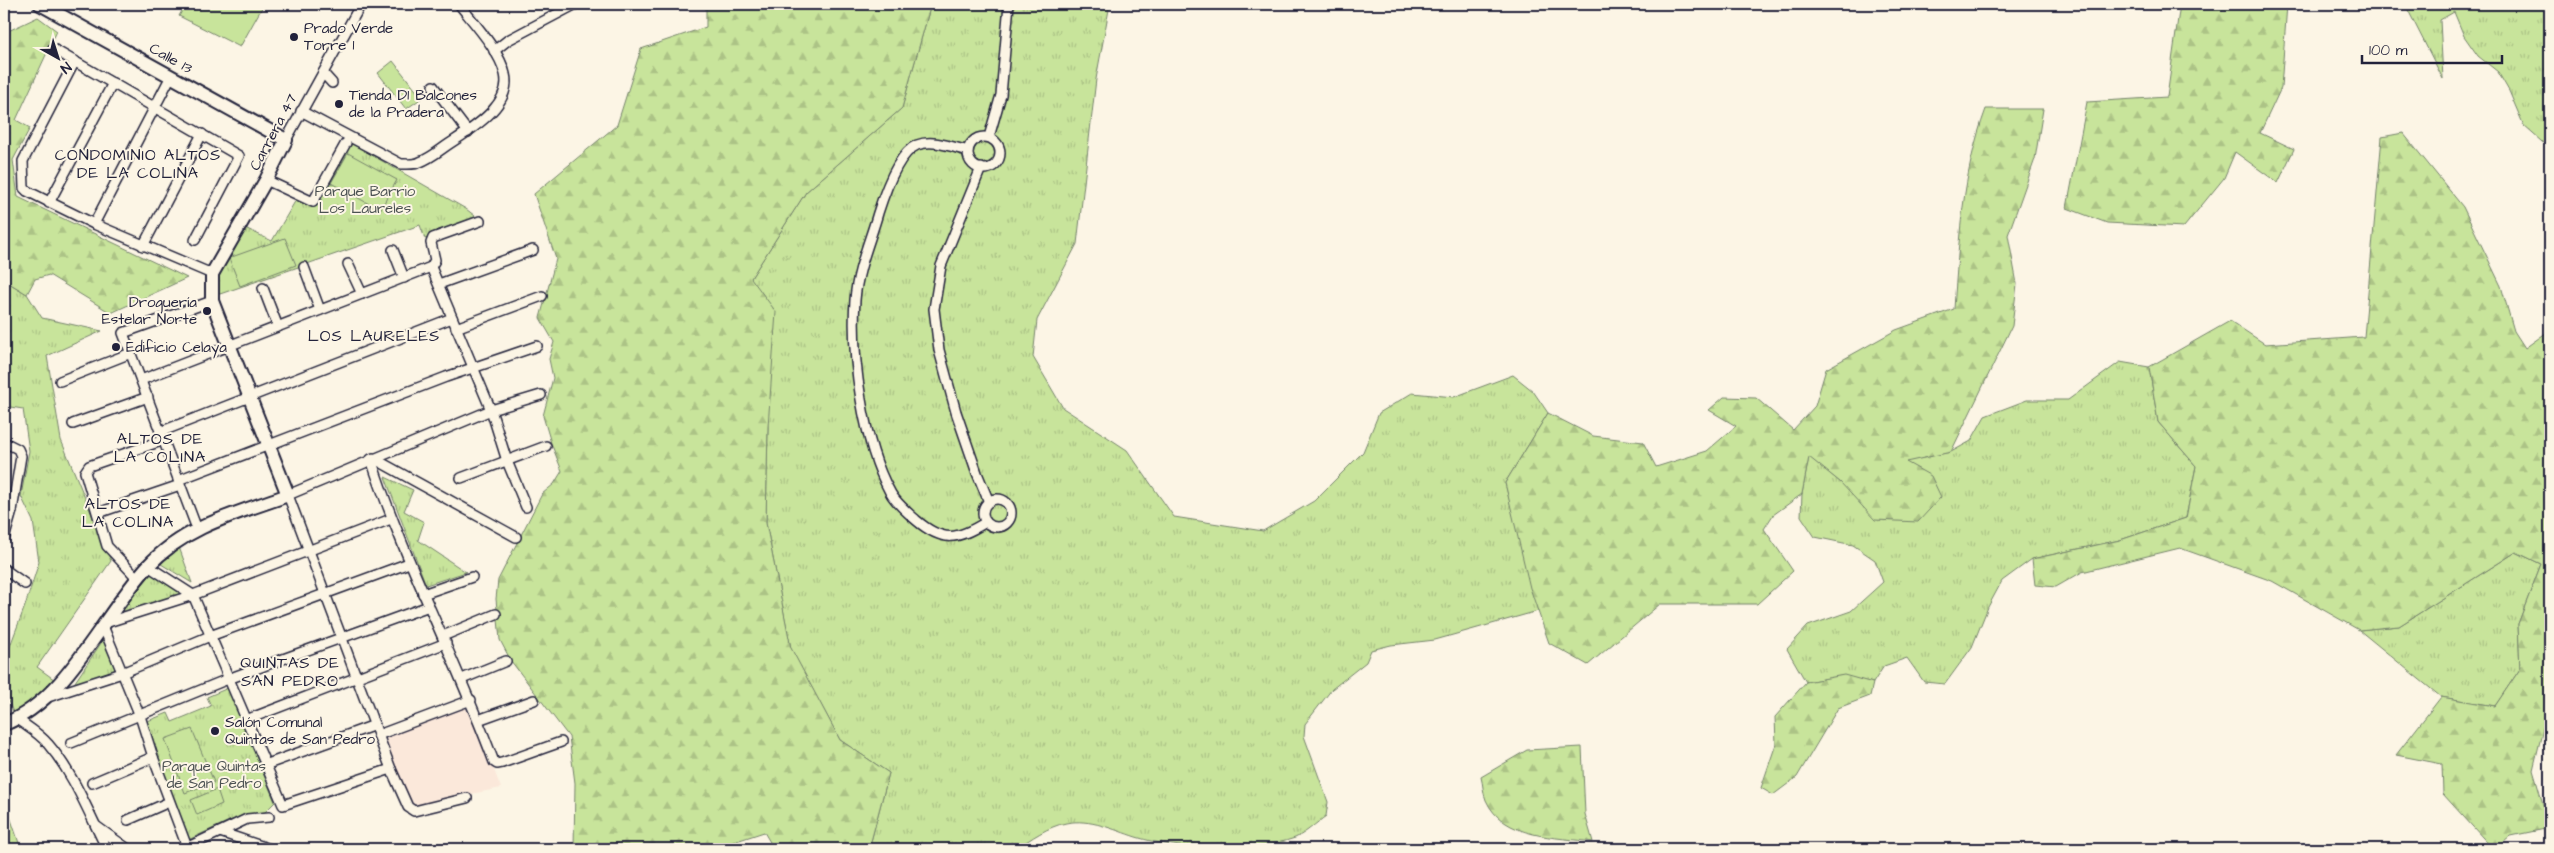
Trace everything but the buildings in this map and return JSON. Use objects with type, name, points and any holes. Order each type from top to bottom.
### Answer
[{"type":"street","name":"Calle 13","points":[[40,4],[286,140]]},
{"type":"street","name":"Carrera 47","points":[[212,274],[266,180],[361,4]]},
{"type":"street","points":[[302,111],[401,164],[419,163],[468,132],[489,114],[506,88],[506,73],[494,51],[459,4]]},
{"type":"street","points":[[494,51],[508,40],[576,4]]},
{"type":"street","points":[[989,137],[1001,95],[1009,4]]},
{"type":"street","points":[[54,49],[237,154],[239,159],[195,240]]},
{"type":"street","points":[[75,61],[22,168],[23,185],[27,192],[49,203],[143,246],[212,274],[212,301],[270,445],[391,769],[410,810],[467,798]]},
{"type":"street","points":[[323,73],[332,83]]},
{"type":"street","points":[[94,224],[171,76]]},
{"type":"street","points":[[49,203],[114,83]]},
{"type":"street","points":[[433,86],[468,132]]},
{"type":"street","points":[[143,246],[202,134]]},
{"type":"street","points":[[983,136],[989,137],[1000,146],[1000,156],[991,167],[981,168],[971,162],[968,151],[973,141],[983,136]]},
{"type":"street","points":[[968,151],[930,142],[915,146],[895,168],[884,192],[866,248],[855,299],[855,329],[862,411],[872,447],[890,493],[909,514],[928,530],[948,538],[970,532],[986,522]]},
{"type":"street","points":[[266,180],[313,202],[346,144]]},
{"type":"street","points":[[981,168],[941,266],[934,309],[939,350],[956,412],[989,502]]},
{"type":"street","points":[[141,380],[431,267],[435,260],[431,243],[433,238],[480,221]]},
{"type":"street","points":[[393,250],[404,278]]},
{"type":"street","points":[[439,284],[533,250]]},
{"type":"street","points":[[348,264],[362,294]]},
{"type":"street","points":[[304,267],[320,310]]},
{"type":"street","points":[[431,267],[491,410],[507,461],[526,507]]},
{"type":"street","points":[[263,288],[278,327]]},
{"type":"street","points":[[456,328],[542,296]]},
{"type":"street","points":[[196,528],[123,333],[212,301]]},
{"type":"street","points":[[138,579],[107,546],[85,472],[86,468],[250,397],[452,318]]},
{"type":"street","points":[[98,514],[270,445],[472,368],[537,346]]},
{"type":"street","points":[[60,381],[131,353]]},
{"type":"street","points":[[4,724],[18,719],[48,697],[148,566],[177,540],[196,528],[288,495],[372,458],[491,410],[541,395]]},
{"type":"street","points":[[73,424],[148,397]]},
{"type":"street","points":[[4,442],[18,450],[21,456],[12,511],[4,538]]},
{"type":"street","points":[[461,478],[546,446]]},
{"type":"street","points":[[372,458],[391,519],[409,563],[462,678],[494,762],[497,764],[561,742]]},
{"type":"street","points":[[372,458],[516,537]]},
{"type":"street","points":[[998,499],[1006,502],[1011,515],[1007,523],[998,527],[986,522],[983,513],[989,502],[998,499]]},
{"type":"street","points":[[4,504],[12,511]]},
{"type":"street","points":[[104,624],[193,595],[391,519]]},
{"type":"street","points":[[48,697],[122,673],[210,636],[409,563]]},
{"type":"street","points":[[148,566],[193,595],[280,802],[287,806],[391,769]]},
{"type":"street","points":[[4,570],[25,584]]},
{"type":"street","points":[[424,594],[472,577]]},
{"type":"street","points":[[70,743],[228,679],[429,606]]},
{"type":"street","points":[[246,720],[358,678],[496,614]]},
{"type":"street","points":[[104,624],[140,716],[186,848],[246,819],[269,817]]},
{"type":"street","points":[[462,678],[506,661]]},
{"type":"street","points":[[378,735],[471,700]]},
{"type":"street","points":[[478,720],[534,700]]},
{"type":"street","points":[[18,719],[47,742],[56,754],[107,849]]},
{"type":"street","points":[[265,765],[375,725]]},
{"type":"street","points":[[92,783],[153,757]]},
{"type":"street","points":[[128,820],[169,802]]},
{"type":"street","points":[[95,825],[128,849]]},
{"type":"street","points":[[220,832],[270,849]]},
{"type":"shaded area","points":[[466,698],[501,788],[406,807],[377,732]]},
{"type":"green space","points":[[186,4],[264,4],[240,47],[179,16]]},
{"type":"green space","points":[[706,4],[931,4],[902,108],[806,192],[751,278],[776,312],[768,427],[766,523],[791,648],[840,740],[889,773],[869,849],[774,849],[764,832],[712,849],[574,849],[575,783],[569,737],[511,661],[500,640],[496,599],[498,580],[542,494],[554,484],[562,471],[543,416],[553,378],[549,359],[554,342],[540,318],[556,259],[534,194],[617,125],[641,49],[706,27]]},
{"type":"green space","points":[[931,4],[1110,4],[1096,79],[1077,244],[1037,320],[1033,357],[1063,408],[1127,450],[1174,517],[1263,531],[1314,501],[1363,452],[1379,413],[1412,393],[1454,397],[1513,375],[1533,391],[1548,413],[1505,483],[1538,611],[1435,640],[1391,645],[1371,650],[1366,662],[1332,689],[1305,724],[1304,736],[1328,802],[1326,816],[1295,838],[1278,843],[1238,848],[1195,847],[1154,842],[1102,825],[1075,822],[1046,830],[1016,849],[869,849],[889,773],[840,740],[791,649],[766,523],[768,427],[751,278],[806,192],[902,108]]},
{"type":"green space","points":[[2180,4],[2287,4],[2281,88],[2260,133],[2294,149],[2278,183],[2235,152],[2224,178],[2184,227],[2107,223],[2067,208],[2087,102],[2167,97]]},
{"type":"green space","points":[[2405,4],[2550,4],[2550,149],[2524,126],[2509,91],[2498,72],[2478,56],[2464,36],[2454,12],[2440,20],[2443,79]]},
{"type":"green space","points":[[38,17],[57,31],[16,120],[30,128],[13,160],[18,197],[187,278],[111,313],[49,275],[35,279],[27,294],[4,280],[4,33]]},
{"type":"green space","points":[[393,61],[422,98],[406,109],[378,73]]},
{"type":"green space","points":[[1986,109],[2043,109],[2035,159],[2008,235],[2017,284],[2012,326],[1951,452],[1906,462],[1931,476],[1941,497],[1918,522],[1875,520],[1840,482],[1809,457],[1802,494],[1773,515],[1764,529],[1793,571],[1757,604],[1660,604],[1588,665],[1549,643],[1530,588],[1505,483],[1548,413],[1593,436],[1643,442],[1656,467],[1707,451],[1736,426],[1709,410],[1724,397],[1756,398],[1793,430],[1815,406],[1826,369],[1896,330],[1954,309],[1960,233],[1967,183],[1978,133]]},
{"type":"green space","points":[[2403,133],[2463,207],[2501,286],[2514,331],[2525,348],[2550,330],[2550,716],[2545,720],[2533,770],[2550,828],[2511,836],[2496,849],[2493,849],[2443,794],[2442,764],[2396,755],[2441,697],[2495,706],[2520,669],[2518,624],[2541,564],[2516,552],[2399,626],[2359,630],[2272,581],[2180,548],[2082,572],[2056,587],[2035,585],[2032,559],[2120,540],[2186,518],[2196,466],[2158,422],[2149,367],[2230,321],[2265,344],[2364,337],[2382,137]]},
{"type":"green space","name":"Parque Barrio Los Laureles","points":[[349,142],[466,209],[479,219],[425,239],[420,225],[220,294],[215,285],[217,276],[243,227],[272,241],[297,198],[312,205]]},
{"type":"green space","points":[[348,153],[397,180],[380,210],[331,183]]},
{"type":"green space","points":[[285,238],[296,265],[240,286],[229,258]]},
{"type":"green space","points":[[4,280],[27,294],[42,318],[102,331],[47,356],[61,440],[111,561],[37,667],[55,680],[38,701],[13,712],[4,692],[4,655],[10,646],[39,562],[33,521],[21,496],[29,451],[23,409],[4,406]]},
{"type":"green space","points":[[2120,362],[2149,367],[2158,422],[2196,466],[2186,518],[2120,540],[2032,559],[2002,581],[1988,607],[1972,647],[1945,684],[1924,682],[1907,658],[1884,666],[1873,683],[1841,676],[1806,682],[1787,649],[1808,626],[1851,611],[1883,582],[1875,560],[1853,545],[1815,537],[1801,516],[1802,494],[1809,456],[1840,482],[1905,461],[1951,452],[1971,441],[1985,416],[2027,400],[2068,400]]},
{"type":"green space","points":[[385,477],[413,490],[404,511],[424,522],[418,540],[466,572],[426,585]]},
{"type":"green space","points":[[179,547],[192,583],[161,564]]},
{"type":"green space","points":[[2516,552],[2541,564],[2518,624],[2520,669],[2495,706],[2441,697],[2359,630],[2399,626]]},
{"type":"green space","points":[[151,574],[186,594],[117,616]]},
{"type":"green space","points":[[103,640],[116,670],[73,685]]},
{"type":"green space","points":[[1844,675],[1873,683],[1870,696],[1838,708],[1797,777],[1773,795],[1761,788],[1776,744],[1775,717],[1806,682]]},
{"type":"green space","name":"Parque Quintas de San Pedro","points":[[228,688],[275,802],[265,812],[229,821],[188,840],[145,722],[168,713],[172,722],[211,706],[207,697]]},
{"type":"green space","points":[[192,729],[214,782],[185,793],[165,739]]},
{"type":"green space","points":[[1582,747],[1585,814],[1593,842],[1532,834],[1505,822],[1494,813],[1486,800],[1481,777],[1527,750]]},
{"type":"green space","points":[[217,789],[222,804],[197,815],[191,800]]},
{"type":"green space","points":[[4,799],[21,849],[4,849]]},
{"type":"place","name":"Prado Verde Torre 1","points":[[294,37]]},
{"type":"place","name":"Tienda D1 Balcones de la Pradera","points":[[339,104]]},
{"type":"place","name":"Droguería Estelar Norte","points":[[207,311]]},
{"type":"place","name":"Edificio Celaya","points":[[116,347]]},
{"type":"place","name":"Salón Comunal Quintas de San Pedro","points":[[215,731]]},
{"type":"district","name":"CONDOMINIO ALTOS DE LA COLINA","points":[[138,163]]},
{"type":"district","name":"LOS LAURELES","points":[[374,335]]},
{"type":"district","name":"ALTOS DE LA COLINA","points":[[160,447]]},
{"type":"district","name":"ALTOS DE LA COLINA","points":[[128,512]]},
{"type":"district","name":"QUINTAS DE SAN PEDRO","points":[[290,671]]}]
